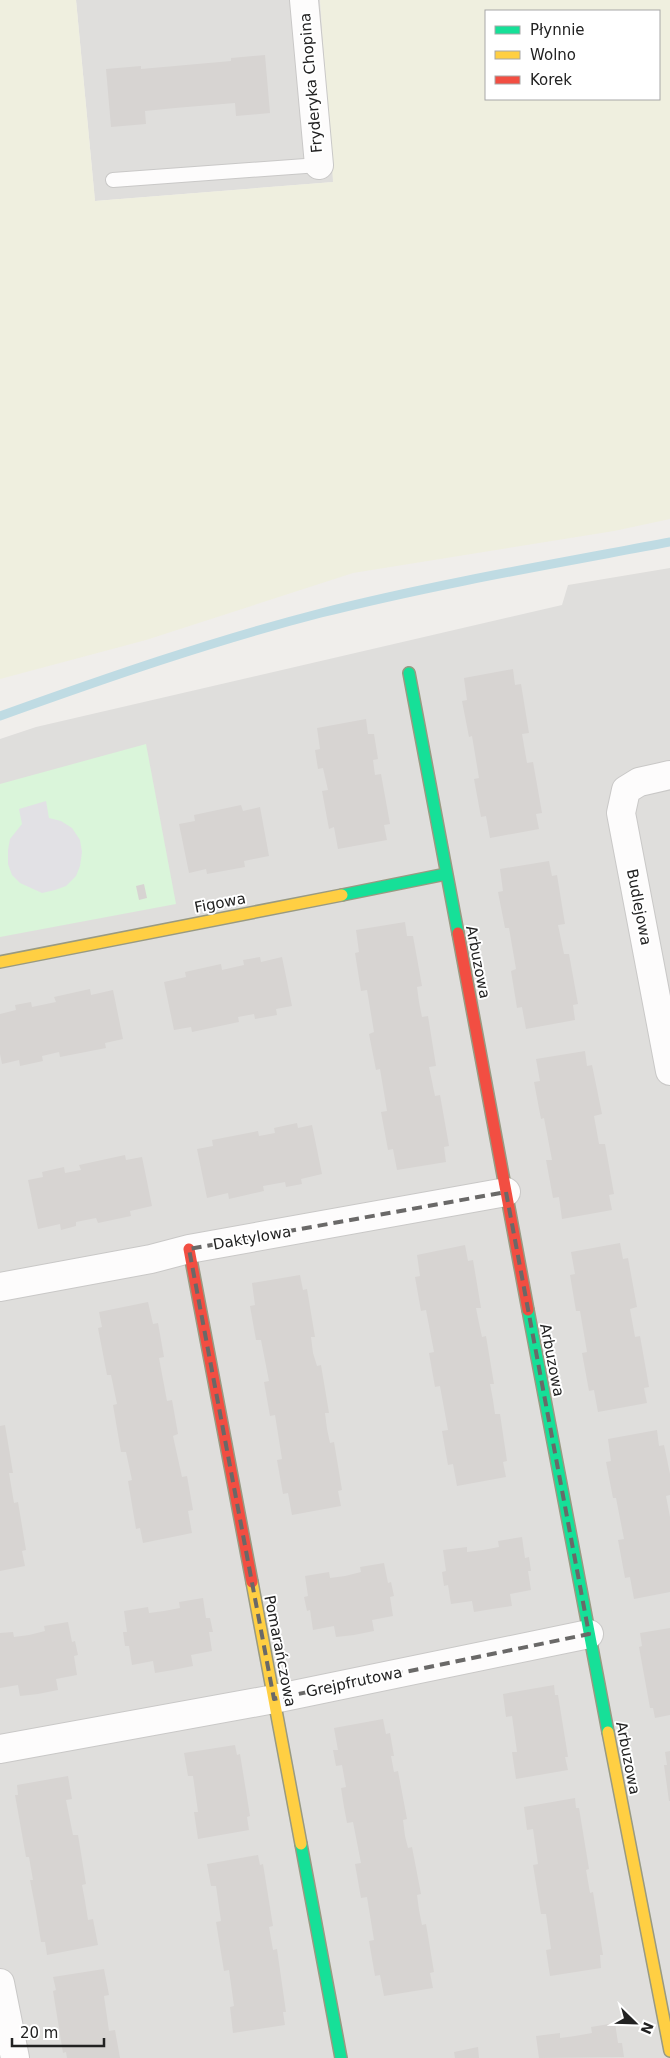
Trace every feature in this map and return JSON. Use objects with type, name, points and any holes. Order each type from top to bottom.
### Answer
[{"type":"street","name":"Fryderyka Chopina","points":[[304,0],[319,165]]},
{"type":"street","name":"Arbuzowa","points":[[409,673],[589,1634],[670,2051]]},
{"type":"street","name":"Budlejowa","points":[[670,775],[639,782],[626,790],[621,813],[670,1071]]},
{"type":"street","name":"Figowa","points":[[0,962],[446,874]]},
{"type":"street","name":"Daktylowa","points":[[0,1287],[506,1192]]},
{"type":"street","name":"Pomarańczowa","points":[[189,1250],[341,2058]]},
{"type":"street","name":"Grejpfrutowa","points":[[0,1750],[274,1699],[589,1634]]},
{"type":"street","points":[[0,1983],[15,2058]]},
{"type":"lane","points":[[113,180],[319,165]]},
{"type":"highlighted area","points":[[506,1192],[589,1634],[274,1699],[189,1249]]},
{"type":"shaded area","points":[[76,0],[320,0],[334,182],[95,201]]},
{"type":"shaded area","points":[[670,568],[670,2058],[0,2058],[0,739],[36,727],[562,605],[568,585]]},
{"type":"shaded area","points":[[46,801],[49,818],[61,821],[72,828],[80,840],[82,852],[76,876],[66,886],[42,893],[20,883],[12,875],[8,864],[8,850],[10,839],[22,824],[19,809]]},
{"type":"green space","points":[[0,0],[76,0],[95,201],[333,182],[320,0],[670,0],[670,519],[614,531],[353,573],[146,640],[0,679]]},
{"type":"green space","points":[[146,744],[176,904],[0,937],[0,784]]},
{"type":"building","points":[[265,55],[270,113],[236,116],[235,103],[175,108],[145,111],[146,124],[111,127],[106,69],[141,66],[141,69],[231,61],[231,58]]},
{"type":"building","points":[[513,669],[515,685],[521,684],[529,733],[522,734],[527,763],[533,762],[542,813],[536,814],[539,829],[490,838],[486,816],[481,817],[474,779],[479,778],[472,736],[469,737],[462,701],[467,700],[464,678]]},
{"type":"building","points":[[366,719],[368,734],[374,734],[378,759],[373,760],[375,775],[381,774],[390,824],[384,825],[387,840],[338,849],[334,827],[329,829],[322,791],[328,790],[323,768],[318,769],[315,750],[320,749],[317,728]]},
{"type":"building","points":[[241,805],[243,811],[260,807],[269,856],[244,861],[245,867],[207,874],[206,869],[189,873],[179,824],[195,821],[194,815]]},
{"type":"building","points":[[549,861],[552,876],[557,875],[565,924],[558,925],[564,954],[569,954],[578,1004],[573,1005],[575,1020],[526,1029],[522,1007],[517,1008],[511,971],[516,969],[509,928],[505,928],[498,892],[503,891],[500,869]]},
{"type":"building","points":[[144,884],[147,898],[139,900],[136,886]]},
{"type":"building","points":[[405,922],[407,936],[413,936],[422,986],[417,987],[419,1002],[422,1017],[428,1016],[436,1066],[429,1067],[435,1096],[440,1095],[449,1146],[444,1147],[446,1162],[397,1170],[393,1149],[388,1150],[381,1112],[387,1111],[380,1069],[376,1070],[369,1034],[374,1032],[367,990],[361,991],[355,953],[359,952],[356,930]]},
{"type":"building","points":[[260,957],[261,962],[282,957],[292,1006],[276,1009],[277,1015],[255,1019],[254,1014],[238,1017],[239,1022],[192,1032],[191,1027],[174,1030],[164,982],[186,977],[185,972],[221,964],[222,970],[244,965],[243,960]]},
{"type":"building","points":[[90,989],[91,995],[113,990],[123,1039],[105,1043],[106,1048],[60,1057],[59,1052],[42,1056],[43,1061],[20,1066],[19,1060],[2,1064],[0,1054],[0,1014],[16,1010],[15,1005],[31,1002],[32,1007],[56,1002],[54,997]]},
{"type":"building","points":[[585,1051],[587,1066],[592,1065],[602,1114],[594,1116],[599,1144],[605,1144],[614,1194],[609,1195],[612,1210],[562,1219],[559,1197],[553,1198],[546,1160],[552,1160],[544,1118],[541,1119],[534,1082],[540,1081],[536,1059]]},
{"type":"building","points":[[297,1123],[298,1128],[312,1125],[322,1174],[301,1179],[302,1184],[286,1187],[285,1182],[263,1186],[264,1191],[229,1199],[228,1193],[207,1198],[197,1149],[213,1146],[212,1140],[258,1131],[259,1136],[275,1133],[274,1128]]},
{"type":"building","points":[[125,1155],[126,1160],[142,1157],[152,1206],[130,1211],[131,1216],[98,1223],[96,1218],[76,1222],[76,1226],[61,1230],[60,1224],[38,1229],[28,1180],[43,1177],[42,1172],[64,1167],[65,1173],[81,1170],[79,1165]]},
{"type":"building","points":[[620,1243],[623,1259],[628,1258],[637,1307],[630,1309],[635,1337],[640,1336],[649,1387],[644,1388],[647,1403],[598,1412],[594,1390],[589,1391],[582,1353],[587,1352],[580,1311],[576,1311],[570,1275],[575,1274],[571,1252]]},
{"type":"building","points":[[465,1245],[468,1261],[473,1260],[481,1308],[476,1308],[482,1337],[486,1336],[494,1384],[490,1384],[495,1414],[500,1414],[507,1461],[503,1462],[506,1477],[457,1486],[453,1464],[448,1465],[442,1431],[448,1430],[440,1386],[435,1387],[429,1353],[434,1352],[426,1310],[421,1311],[415,1277],[420,1276],[417,1255]]},
{"type":"building","points":[[300,1275],[303,1290],[307,1289],[315,1337],[311,1337],[313,1353],[317,1366],[321,1365],[329,1413],[325,1413],[327,1429],[330,1443],[334,1442],[342,1490],[338,1491],[341,1506],[292,1515],[288,1493],[283,1494],[277,1460],[282,1459],[275,1415],[270,1416],[264,1382],[269,1381],[261,1340],[256,1340],[250,1306],[255,1305],[252,1283]]},
{"type":"building","points":[[148,1302],[153,1324],[158,1323],[164,1357],[159,1358],[167,1401],[172,1400],[178,1434],[173,1436],[182,1477],[187,1476],[193,1510],[188,1511],[192,1533],[143,1543],[140,1528],[136,1529],[128,1481],[132,1480],[126,1452],[121,1452],[113,1405],[117,1404],[111,1375],[107,1375],[98,1328],[102,1327],[99,1312]]},
{"type":"building","points":[[5,1425],[13,1473],[9,1473],[14,1503],[18,1502],[26,1550],[22,1551],[25,1566],[0,1571],[0,1426]]},
{"type":"building","points":[[657,1430],[659,1446],[664,1445],[670,1474],[670,1495],[666,1496],[670,1517],[670,1592],[634,1599],[630,1577],[625,1578],[618,1540],[624,1539],[616,1498],[613,1498],[606,1462],[611,1461],[608,1439]]},
{"type":"building","points":[[522,1537],[525,1558],[529,1557],[531,1571],[528,1571],[531,1590],[510,1594],[512,1606],[474,1612],[472,1601],[451,1604],[448,1585],[444,1586],[442,1572],[446,1571],[443,1550],[467,1547],[467,1552],[483,1550],[499,1547],[498,1541]]},
{"type":"building","points":[[384,1563],[388,1583],[391,1582],[394,1596],[390,1597],[393,1616],[372,1620],[374,1631],[354,1635],[336,1637],[334,1626],[313,1630],[310,1610],[307,1611],[304,1597],[308,1596],[305,1576],[329,1572],[330,1578],[345,1576],[361,1572],[360,1567]]},
{"type":"building","points":[[203,1598],[206,1618],[210,1618],[213,1632],[209,1632],[212,1651],[191,1655],[193,1666],[173,1670],[155,1673],[153,1661],[132,1665],[129,1646],[125,1646],[123,1632],[127,1632],[124,1611],[148,1607],[149,1613],[164,1611],[180,1608],[179,1602]]},
{"type":"building","points":[[68,1622],[72,1642],[75,1641],[78,1655],[74,1656],[77,1675],[56,1679],[58,1690],[38,1694],[20,1696],[18,1685],[0,1688],[0,1633],[13,1632],[14,1637],[29,1635],[45,1631],[44,1626]]},
{"type":"building","points":[[670,1628],[670,1715],[655,1718],[653,1708],[650,1708],[639,1647],[642,1646],[640,1633]]},
{"type":"building","points":[[554,1685],[555,1695],[558,1695],[568,1757],[565,1757],[568,1770],[516,1779],[512,1752],[517,1752],[512,1716],[506,1717],[503,1694]]},
{"type":"building","points":[[383,1719],[386,1734],[390,1733],[394,1756],[391,1756],[394,1772],[398,1771],[407,1819],[403,1820],[405,1836],[408,1848],[412,1847],[421,1894],[417,1895],[419,1910],[422,1925],[426,1924],[434,1972],[430,1973],[433,1988],[384,1996],[380,1975],[375,1976],[369,1941],[374,1940],[367,1897],[361,1898],[355,1864],[361,1863],[353,1822],[347,1823],[344,1807],[341,1788],[346,1787],[342,1765],[336,1766],[333,1750],[338,1750],[334,1728]]},
{"type":"building","points":[[235,1745],[237,1755],[240,1754],[250,1816],[247,1817],[249,1830],[198,1839],[194,1812],[198,1812],[193,1776],[188,1776],[184,1753]]},
{"type":"building","points":[[670,1751],[669,1801],[664,1765],[667,1765],[665,1752]]},
{"type":"building","points":[[68,1776],[72,1799],[66,1800],[73,1835],[78,1835],[86,1884],[82,1885],[88,1920],[93,1919],[98,1945],[47,1955],[45,1942],[41,1942],[30,1880],[33,1880],[29,1857],[26,1857],[15,1795],[18,1795],[17,1785]]},
{"type":"building","points":[[575,1798],[576,1808],[579,1808],[589,1869],[586,1870],[590,1893],[593,1892],[603,1955],[600,1955],[601,1968],[550,1976],[546,1950],[551,1949],[546,1914],[541,1914],[533,1865],[538,1864],[533,1829],[527,1830],[524,1807]]},
{"type":"building","points":[[258,1855],[260,1865],[263,1864],[273,1926],[269,1927],[273,1950],[277,1949],[286,2012],[283,2012],[285,2025],[233,2033],[230,2007],[234,2006],[229,1970],[224,1971],[216,1922],[221,1921],[216,1886],[211,1886],[207,1864]]},
{"type":"building","points":[[104,1969],[109,1995],[104,1996],[109,2031],[115,2030],[120,2058],[67,2058],[66,2052],[63,2053],[53,1991],[56,1990],[53,1977]]},
{"type":"building","points":[[615,2023],[618,2043],[622,2043],[624,2057],[539,2058],[536,2036],[560,2033],[560,2038],[575,2036],[592,2033],[591,2027]]},
{"type":"building","points":[[478,2047],[479,2058],[455,2058],[454,2052]]},
{"type":"waterway","points":[[0,716],[199,648],[321,613],[538,566],[670,542]]},
{"type":"traffic: fast","points":[[409,673],[458,933]]},
{"type":"traffic: fast","points":[[342,895],[446,874]]},
{"type":"traffic: fast","points":[[528,1310],[608,1732]]},
{"type":"traffic: fast","points":[[301,1844],[341,2058]]},
{"type":"traffic: slow","points":[[0,962],[342,895]]},
{"type":"traffic: slow","points":[[252,1582],[301,1844]]},
{"type":"traffic: slow","points":[[608,1732],[670,2051]]},
{"type":"traffic: jam","points":[[458,933],[528,1310]]},
{"type":"traffic: jam","points":[[189,1249],[252,1582]]}]
